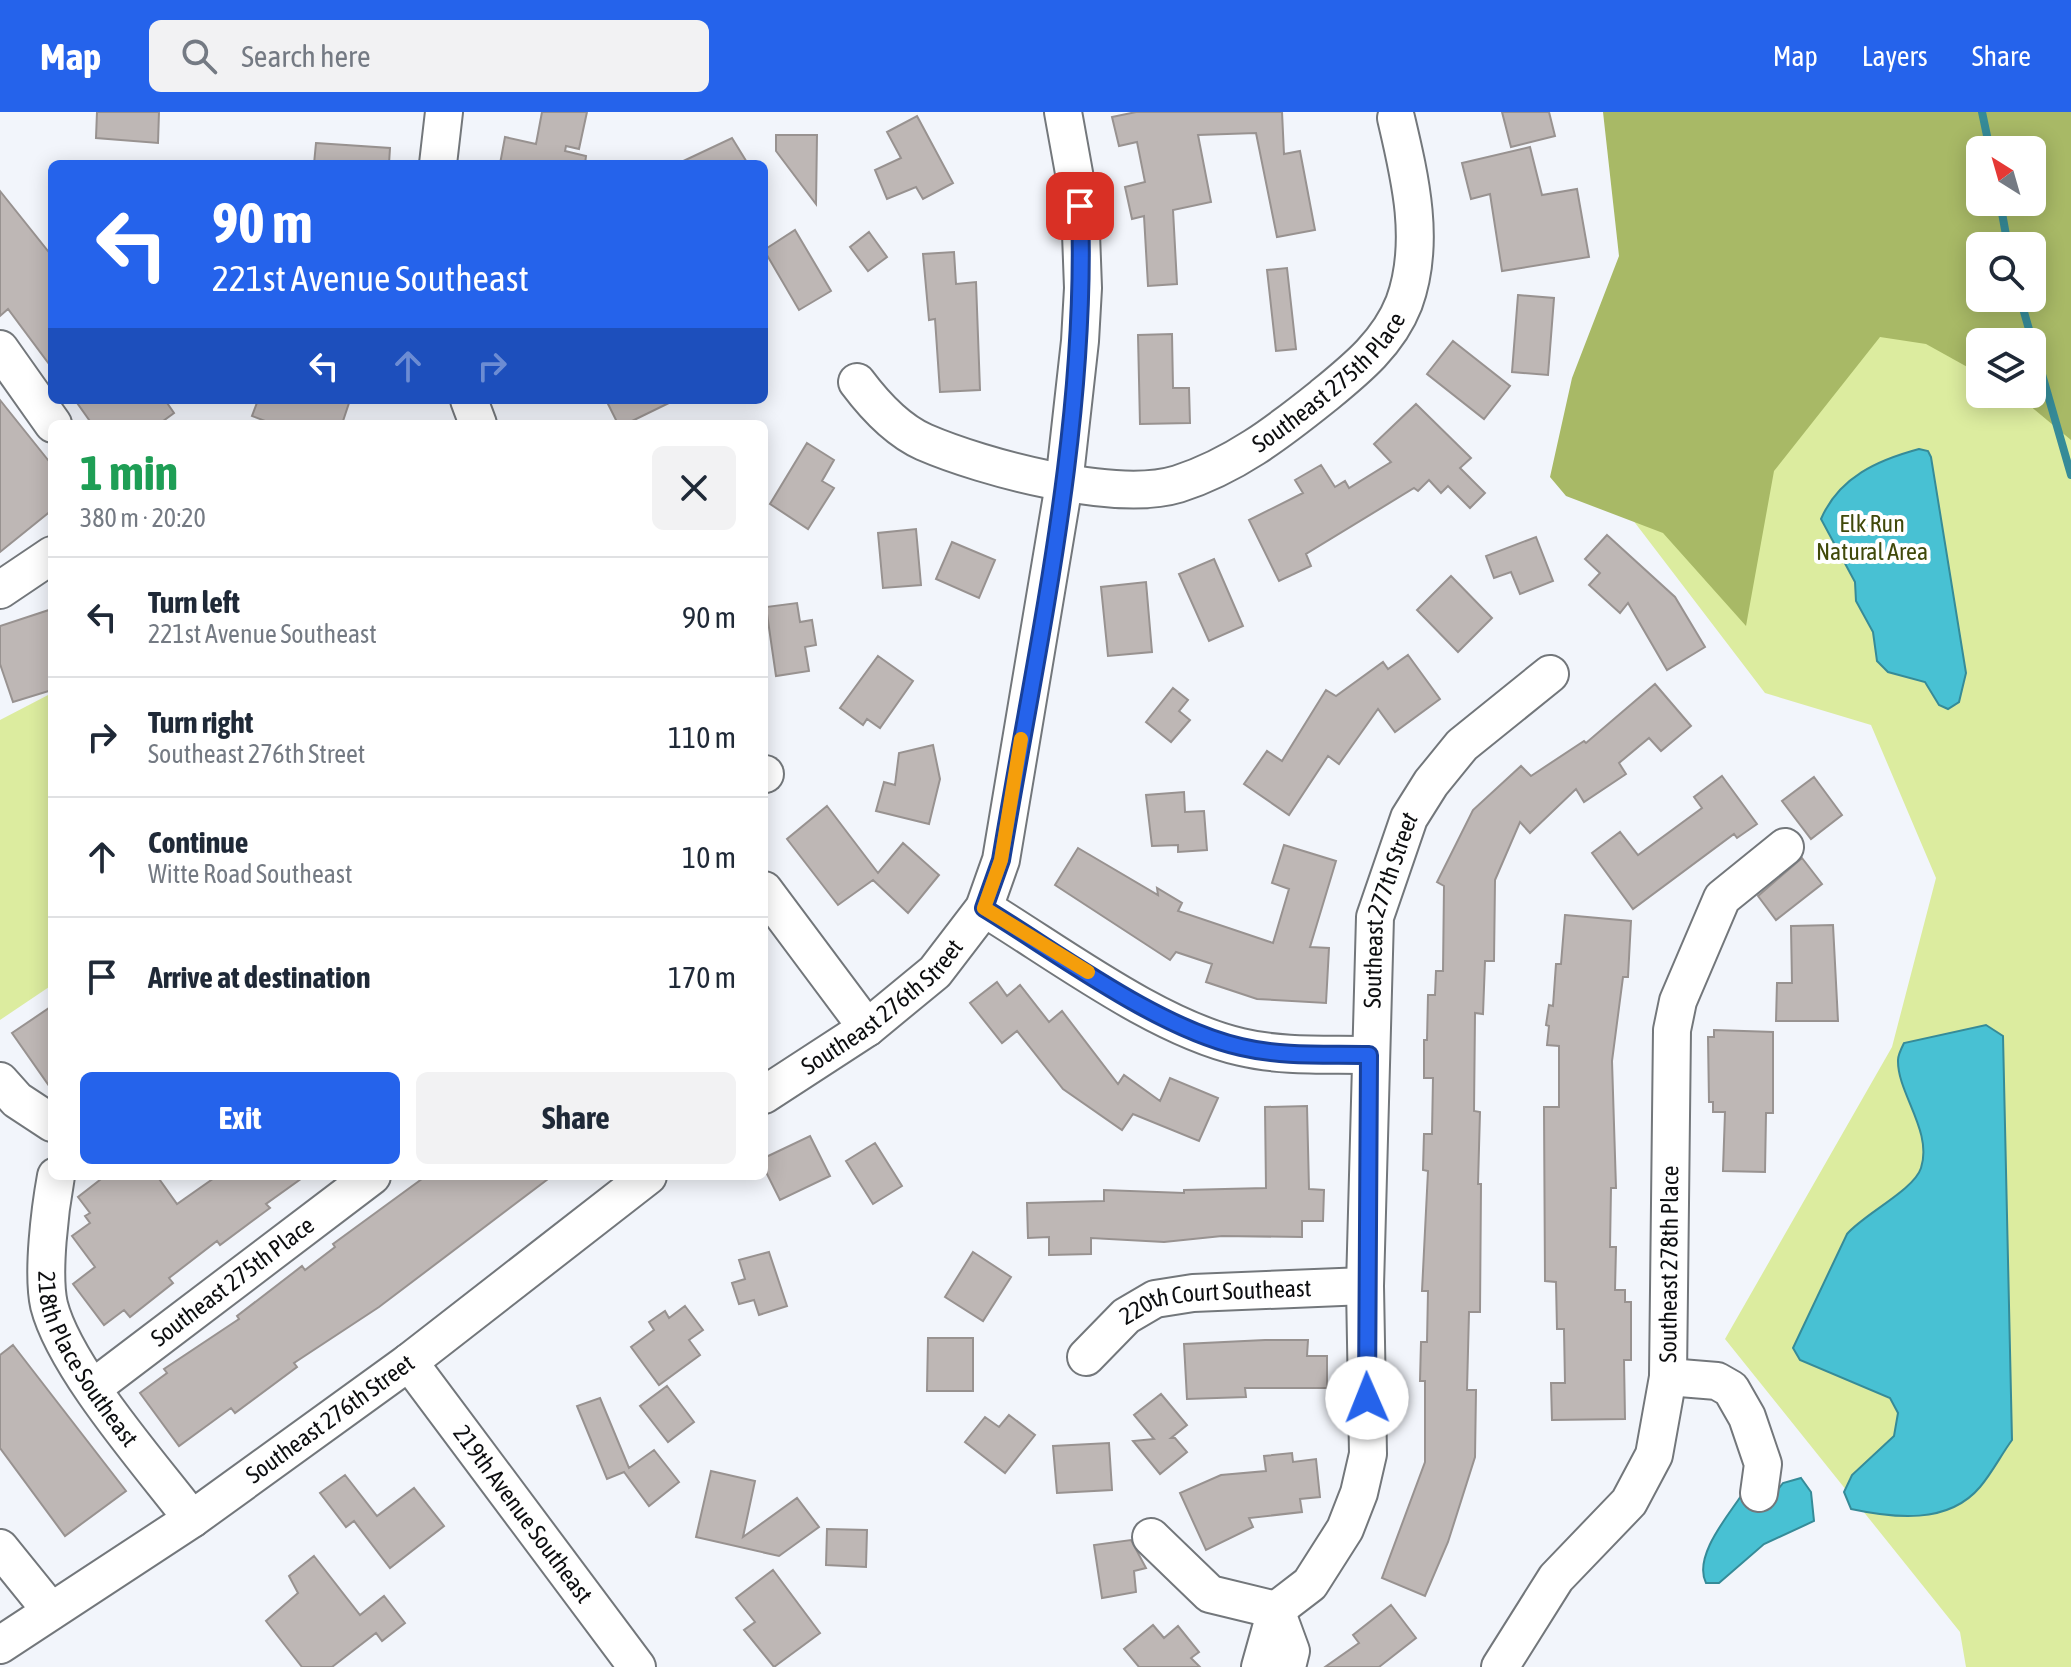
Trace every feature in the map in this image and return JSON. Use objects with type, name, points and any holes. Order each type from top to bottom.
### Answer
[{"type":"street","points":[[438,160],[444,112]]},
{"type":"street","name":"Southeast 276th Street","points":[[768,1092],[867,1028],[935,972],[984,908],[1001,860],[1064,484],[1083,288],[1080,206],[1063,112]]},
{"type":"street","name":"Southeast 275th Place","points":[[857,382],[878,409],[923,442],[1064,484],[1136,491],[1177,484],[1257,449],[1363,364],[1389,333],[1404,302],[1412,270],[1415,225],[1396,118]]},
{"type":"street","points":[[0,349],[50,420]]},
{"type":"street","points":[[0,590],[48,558]]},
{"type":"street","name":"Southeast 277th Street","points":[[1276,1610],[1310,1584],[1332,1554],[1359,1493],[1368,1454],[1365,1286],[1375,917],[1409,818],[1431,783],[1462,745],[1550,674]]},
{"type":"street","name":"Southeast 278th Place","points":[[1500,1667],[1556,1578],[1629,1502],[1654,1455],[1668,1377],[1672,1030],[1678,1001],[1722,898],[1785,847]]},
{"type":"street","points":[[768,895],[867,1028]]},
{"type":"street","points":[[984,908],[1135,1001],[1238,1047],[1279,1054],[1369,1055]]},
{"type":"street","points":[[0,1081],[17,1100],[48,1120]]},
{"type":"street","name":"218th Place Southeast","points":[[56,1180],[48,1301],[68,1350],[192,1519]]},
{"type":"street","name":"Southeast 275th Place","points":[[94,1387],[367,1180]]},
{"type":"street","name":"Southeast 276th Street","points":[[0,1645],[192,1519],[409,1362],[643,1180]]},
{"type":"street","name":"220th Court Southeast","points":[[1086,1357],[1126,1316],[1155,1299],[1193,1293],[1365,1286]]},
{"type":"street","name":"219th Avenue Southeast","points":[[409,1362],[637,1667]]},
{"type":"street","points":[[1668,1377],[1717,1381],[1731,1389],[1747,1417],[1763,1464],[1759,1493]]},
{"type":"street","points":[[1151,1537],[1210,1594],[1276,1610]]},
{"type":"street","points":[[0,1548],[51,1611]]},
{"type":"street","points":[[1260,1667],[1276,1610]]},
{"type":"street","points":[[1276,1610],[1291,1651],[1287,1667]]},
{"type":"green space","points":[[1603,112],[2071,112],[2071,440],[2033,408],[2046,408],[2046,328],[1966,328],[1966,366],[1926,344],[1880,337],[1774,471],[1746,626],[1663,533],[1566,496],[1550,477],[1572,378],[1619,256]]},
{"type":"green space","name":"Elk Run Natural Area","points":[[2071,148],[2071,1667],[1966,1667],[1960,1632],[1725,1339],[1892,1047],[1936,878],[1871,725],[1765,693],[1613,494],[1966,248],[1966,312],[2046,312],[2046,232],[1989,232],[2012,216],[2046,216],[2046,183]]},
{"type":"green space","points":[[48,695],[48,988],[0,1020],[0,720]]},
{"type":"water","points":[[1919,449],[1928,451],[1931,457],[1966,673],[1959,702],[1948,709],[1939,705],[1925,682],[1888,672],[1877,661],[1873,632],[1856,601],[1855,582],[1821,519],[1838,492],[1861,472]]},
{"type":"water","points":[[1986,1025],[2003,1036],[2012,1440],[1980,1487],[1952,1508],[1919,1516],[1884,1515],[1851,1509],[1844,1492],[1852,1475],[1894,1436],[1898,1413],[1890,1398],[1800,1360],[1793,1348],[1847,1234],[1909,1185],[1921,1168],[1923,1154],[1919,1126],[1899,1073],[1898,1058],[1904,1043]]},
{"type":"water","points":[[1801,1478],[1811,1492],[1814,1521],[1764,1544],[1719,1583],[1706,1583],[1703,1573],[1708,1550],[1741,1496],[1776,1492],[1783,1483]]},
{"type":"building","points":[[97,112],[159,112],[158,143],[96,138]]},
{"type":"building","points":[[542,112],[587,112],[579,149],[566,146],[565,151],[586,156],[586,160],[501,160],[505,137],[536,144]]},
{"type":"building","points":[[1136,112],[1282,112],[1284,154],[1300,151],[1315,230],[1277,237],[1256,133],[1198,135],[1211,202],[1173,210],[1177,284],[1148,286],[1144,216],[1132,219],[1125,187],[1145,182],[1137,142],[1119,146],[1112,117]]},
{"type":"building","points":[[1502,112],[1549,112],[1555,136],[1511,147]]},
{"type":"building","points":[[917,116],[953,183],[923,199],[916,187],[887,199],[875,170],[901,158],[887,132]]},
{"type":"building","points":[[776,135],[817,135],[816,204],[776,151]]},
{"type":"building","points":[[732,138],[746,160],[685,160]]},
{"type":"building","points":[[316,143],[390,148],[389,160],[314,160]]},
{"type":"building","points":[[1530,147],[1542,195],[1577,189],[1589,257],[1502,271],[1490,194],[1471,199],[1462,163]]},
{"type":"building","points":[[0,191],[48,251],[48,363],[8,309],[0,316]]},
{"type":"building","points":[[795,230],[831,291],[799,310],[768,257],[768,247]]},
{"type":"building","points":[[869,232],[887,257],[868,271],[850,247]]},
{"type":"building","points":[[954,252],[956,284],[976,282],[980,390],[940,392],[935,319],[929,320],[923,254]]},
{"type":"building","points":[[1287,268],[1296,349],[1276,351],[1267,270]]},
{"type":"building","points":[[1518,295],[1554,298],[1548,375],[1512,372]]},
{"type":"building","points":[[1172,334],[1173,388],[1189,388],[1190,423],[1140,424],[1138,335]]},
{"type":"building","points":[[1453,341],[1510,386],[1484,419],[1427,374]]},
{"type":"building","points":[[0,400],[48,460],[48,513],[0,552]]},
{"type":"building","points":[[78,404],[168,404],[174,413],[164,420],[89,420]]},
{"type":"building","points":[[256,404],[349,404],[343,420],[262,420],[252,416]]},
{"type":"building","points":[[608,404],[667,404],[634,420],[616,420]]},
{"type":"building","points":[[1416,404],[1471,458],[1460,468],[1485,493],[1470,508],[1448,486],[1441,493],[1429,480],[1418,491],[1414,488],[1306,554],[1311,566],[1279,581],[1249,520],[1303,493],[1295,480],[1321,465],[1335,487],[1345,481],[1349,488],[1391,462],[1374,444]]},
{"type":"building","points":[[807,443],[834,460],[822,481],[834,488],[808,529],[770,504]]},
{"type":"building","points":[[916,529],[921,585],[883,588],[878,533]]},
{"type":"building","points":[[1607,535],[1675,597],[1705,647],[1667,670],[1628,603],[1620,613],[1589,585],[1600,573],[1585,559]]},
{"type":"building","points":[[1536,537],[1553,581],[1520,594],[1511,572],[1494,578],[1486,556]]},
{"type":"building","points":[[952,542],[995,560],[979,598],[936,579]]},
{"type":"building","points":[[1214,559],[1243,626],[1209,641],[1179,574]]},
{"type":"building","points":[[1451,576],[1492,618],[1458,652],[1417,610]]},
{"type":"building","points":[[1146,582],[1152,652],[1108,656],[1101,587]]},
{"type":"building","points":[[797,603],[800,622],[812,620],[816,645],[805,647],[809,671],[776,676],[768,607]]},
{"type":"building","points":[[48,610],[48,691],[13,702],[0,664],[0,626]]},
{"type":"building","points":[[1408,655],[1440,699],[1395,732],[1378,709],[1339,764],[1328,756],[1289,815],[1244,784],[1267,751],[1282,761],[1326,690],[1336,696],[1383,662],[1388,669]]},
{"type":"building","points":[[878,656],[913,681],[880,728],[867,719],[863,725],[840,708]]},
{"type":"building","points":[[1655,684],[1691,726],[1661,751],[1649,738],[1619,763],[1626,774],[1584,802],[1576,789],[1530,833],[1520,822],[1495,880],[1494,961],[1485,961],[1483,1014],[1475,1013],[1474,1111],[1480,1112],[1480,1312],[1469,1312],[1467,1390],[1476,1390],[1475,1457],[1448,1542],[1425,1596],[1382,1578],[1425,1462],[1425,1381],[1420,1381],[1421,1342],[1427,1342],[1428,1291],[1422,1291],[1428,1171],[1423,1170],[1424,1134],[1432,1134],[1433,1078],[1424,1078],[1424,1040],[1427,1040],[1428,995],[1435,995],[1436,971],[1443,971],[1444,886],[1437,882],[1473,810],[1521,766],[1531,776],[1584,741],[1586,743]]},
{"type":"building","points":[[1173,688],[1188,700],[1179,711],[1190,720],[1171,742],[1146,722]]},
{"type":"building","points":[[933,745],[940,779],[929,824],[876,811],[884,782],[895,785],[899,753]]},
{"type":"building","points":[[1722,776],[1757,824],[1737,838],[1734,834],[1633,909],[1592,853],[1620,832],[1638,855],[1702,808],[1694,797]]},
{"type":"building","points":[[1814,777],[1842,815],[1811,839],[1782,801]]},
{"type":"building","points":[[1184,792],[1185,812],[1204,811],[1207,850],[1178,852],[1178,845],[1152,846],[1146,795]]},
{"type":"building","points":[[827,806],[878,873],[903,843],[939,875],[908,913],[873,880],[838,905],[787,839]]},
{"type":"building","points":[[1284,845],[1336,861],[1310,947],[1329,948],[1326,1003],[1257,999],[1206,982],[1212,964],[1176,952],[1170,960],[1055,885],[1078,848],[1158,895],[1157,888],[1182,903],[1178,911],[1273,943],[1289,889],[1272,883]]},
{"type":"building","points":[[1802,858],[1822,884],[1776,920],[1758,896]]},
{"type":"building","points":[[1565,915],[1631,921],[1628,977],[1623,977],[1612,1061],[1616,1188],[1611,1188],[1610,1247],[1616,1247],[1615,1290],[1625,1290],[1625,1302],[1631,1302],[1631,1360],[1624,1360],[1625,1419],[1552,1420],[1551,1383],[1565,1383],[1564,1329],[1557,1329],[1556,1282],[1545,1281],[1544,1107],[1559,1107],[1559,1046],[1547,1045],[1549,1026],[1546,1025],[1549,1005],[1553,1006],[1556,964],[1561,964]]},
{"type":"building","points":[[1833,925],[1838,1021],[1776,1021],[1777,983],[1792,983],[1791,926]]},
{"type":"building","points":[[997,982],[1007,996],[1020,985],[1049,1022],[1062,1011],[1118,1084],[1124,1075],[1160,1101],[1170,1078],[1218,1098],[1199,1141],[1133,1114],[1122,1130],[1063,1089],[1017,1031],[1002,1043],[970,1003]]},
{"type":"building","points":[[48,1009],[48,1084],[12,1033]]},
{"type":"building","points":[[1714,1030],[1773,1032],[1773,1113],[1766,1113],[1765,1172],[1723,1171],[1725,1112],[1713,1112],[1713,1102],[1709,1102],[1708,1037],[1714,1037]]},
{"type":"building","points":[[1307,1106],[1309,1189],[1324,1190],[1323,1221],[1302,1221],[1302,1237],[1222,1236],[1164,1242],[1091,1238],[1091,1254],[1049,1255],[1049,1237],[1028,1238],[1027,1203],[1104,1201],[1104,1190],[1184,1193],[1184,1190],[1266,1188],[1265,1107]]},
{"type":"building","points":[[810,1136],[830,1176],[780,1200],[768,1176],[768,1156]]},
{"type":"building","points":[[875,1143],[902,1186],[873,1204],[846,1161]]},
{"type":"building","points":[[100,1180],[160,1180],[177,1204],[211,1180],[299,1180],[266,1204],[270,1208],[220,1245],[217,1241],[169,1278],[173,1283],[130,1317],[124,1310],[104,1325],[73,1284],[95,1267],[72,1236],[90,1223],[85,1216],[90,1213],[78,1197]]},
{"type":"building","points":[[421,1180],[547,1180],[379,1307],[294,1363],[297,1367],[235,1413],[231,1408],[179,1446],[140,1393],[167,1373],[164,1369],[239,1319],[237,1316],[302,1266],[305,1270],[335,1247],[333,1244]]},
{"type":"building","points":[[769,1252],[787,1306],[759,1315],[754,1300],[739,1304],[732,1283],[745,1279],[739,1260]]},
{"type":"building","points":[[973,1252],[1011,1277],[983,1321],[945,1297]]},
{"type":"building","points":[[685,1306],[703,1330],[689,1340],[700,1355],[659,1385],[631,1347],[654,1330],[649,1322],[665,1311],[669,1318]]},
{"type":"building","points":[[928,1338],[973,1338],[973,1391],[927,1391]]},
{"type":"building","points":[[1308,1340],[1307,1356],[1327,1356],[1327,1388],[1245,1388],[1246,1397],[1187,1399],[1184,1344]]},
{"type":"building","points":[[13,1345],[126,1491],[65,1536],[0,1448],[0,1355]]},
{"type":"building","points":[[667,1386],[694,1422],[668,1442],[640,1406]]},
{"type":"building","points":[[1161,1394],[1187,1425],[1171,1438],[1175,1438],[1187,1452],[1160,1474],[1133,1441],[1154,1439],[1134,1415]]},
{"type":"building","points":[[600,1398],[629,1468],[654,1450],[679,1482],[649,1506],[624,1472],[607,1479],[577,1406]]},
{"type":"building","points":[[1009,1415],[1035,1435],[1005,1473],[965,1442],[985,1417],[999,1427]]},
{"type":"building","points":[[1109,1443],[1112,1490],[1057,1493],[1053,1446]]},
{"type":"building","points":[[1292,1453],[1293,1462],[1316,1459],[1320,1497],[1300,1499],[1302,1512],[1249,1518],[1253,1527],[1206,1550],[1180,1493],[1221,1475],[1266,1471],[1264,1456]]},
{"type":"building","points":[[711,1471],[755,1481],[743,1537],[797,1498],[819,1527],[779,1556],[696,1537]]},
{"type":"building","points":[[345,1475],[377,1516],[414,1488],[444,1526],[390,1568],[354,1521],[346,1527],[320,1493]]},
{"type":"building","points":[[827,1529],[867,1530],[866,1567],[826,1565]]},
{"type":"building","points":[[1131,1540],[1146,1568],[1134,1571],[1136,1592],[1102,1598],[1094,1545]]},
{"type":"building","points":[[314,1556],[360,1615],[384,1596],[405,1623],[382,1641],[376,1633],[332,1667],[302,1667],[266,1621],[298,1593],[289,1576]]},
{"type":"building","points":[[773,1570],[820,1633],[774,1667],[744,1630],[755,1622],[736,1598]]},
{"type":"building","points":[[1391,1605],[1416,1638],[1379,1667],[1325,1667],[1359,1643],[1353,1635]]},
{"type":"building","points":[[1153,1625],[1164,1638],[1178,1626],[1199,1652],[1191,1658],[1200,1667],[1139,1667],[1124,1649]]},
{"type":"waterway","points":[[1982,112],[1987,136]]},
{"type":"waterway","points":[[2003,216],[2005,232]]},
{"type":"waterway","points":[[2024,312],[2071,475]]},
{"type":"slow traffic","points":[[1021,739],[1001,860],[984,908],[1088,972]]},
{"type":"route","points":[[1080,206],[1083,288],[1080,341],[1064,484],[1001,860],[984,908],[1135,1001],[1238,1047],[1279,1054],[1369,1055],[1365,1286],[1367,1398]]}]
